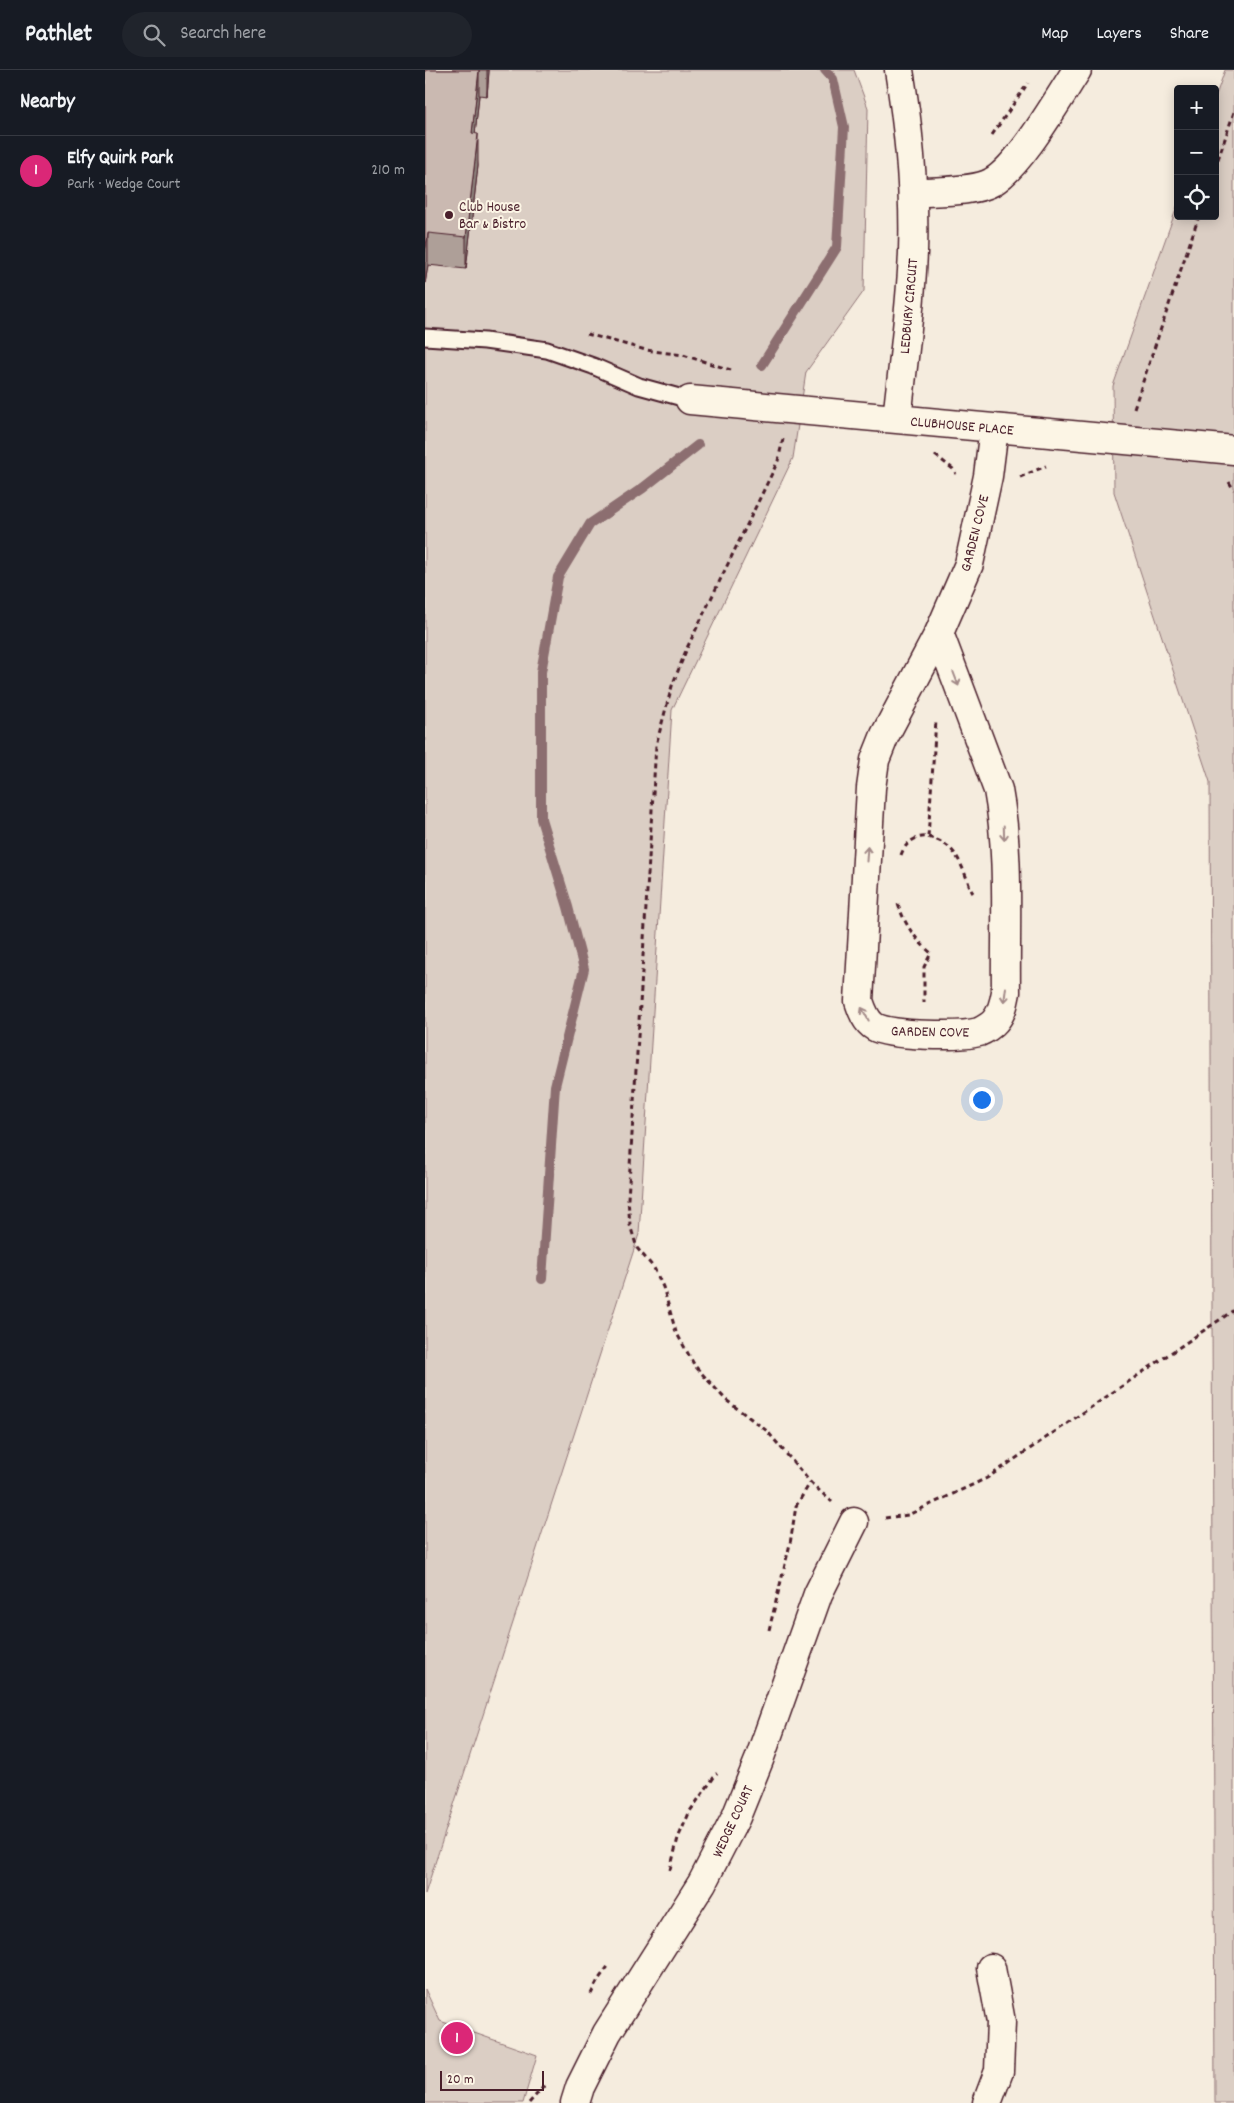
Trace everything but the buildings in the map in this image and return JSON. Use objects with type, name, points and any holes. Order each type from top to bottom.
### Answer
[{"type":"street","name":"LEDBURY CIRCUIT","points":[[897,418],[913,253],[913,193],[908,127],[899,70]]},
{"type":"street","points":[[913,193],[975,188],[991,183],[1017,158],[1077,70]]},
{"type":"street","name":"CLUBHOUSE PLACE","points":[[690,400],[1234,450]]},
{"type":"street","name":"GARDEN COVE","points":[[939,633],[999,790],[1003,816],[1006,992],[1003,1009],[995,1022],[979,1032],[956,1035],[886,1032],[873,1026],[865,1016],[859,1001],[871,788],[875,760],[885,735],[939,633],[969,564],[988,476],[995,428]]},
{"type":"street","name":"WEDGE COURT","points":[[575,2103],[580,2088],[607,2033],[702,1883],[736,1817],[759,1760],[818,1594],[854,1522]]},
{"type":"street","points":[[987,2103],[999,2071],[1000,2061],[1001,2022],[991,1968]]},
{"type":"lane","points":[[425,338],[485,341],[547,350],[593,366],[639,386],[690,400]]},
{"type":"path","points":[[986,143],[1031,78]]},
{"type":"path","points":[[1219,156],[1234,112]]},
{"type":"path","points":[[1134,408],[1198,220]]},
{"type":"path","points":[[579,332],[646,350],[683,355],[737,372]]},
{"type":"path","points":[[788,408],[778,461],[687,648],[672,686],[656,745],[628,1199],[630,1226],[637,1248],[654,1268],[663,1287],[676,1332],[695,1366],[726,1400],[767,1431],[811,1483],[854,1522],[908,1515],[987,1478],[1234,1310]]},
{"type":"path","points":[[928,837],[945,843],[953,850],[960,861],[972,893],[1005,893]]},
{"type":"path","points":[[768,1635],[790,1544],[795,1506],[811,1483]]},
{"type":"path","points":[[669,1873],[678,1838],[690,1811],[721,1768]]},
{"type":"path","points":[[591,1995],[598,1980],[613,1961]]},
{"type":"path","points":[[529,2103],[547,2084]]},
{"type":"shaded area","points":[[425,70],[854,70],[868,108],[864,291],[806,372],[793,458],[672,710],[639,1234],[425,1894]]},
{"type":"shaded area","points":[[1225,70],[1234,70],[1234,2103],[1215,2103],[1210,782],[1114,492],[1113,386],[1174,215],[1174,220],[1219,220],[1219,87]]},
{"type":"shaded area","points":[[425,1989],[440,2021],[537,2055],[523,2103],[425,2103]]},
{"type":"waterway","points":[[762,365],[837,247],[844,127],[833,79],[825,70]]},
{"type":"waterway","points":[[542,1279],[555,1086],[584,969],[568,907],[541,819],[541,672],[558,577],[590,524],[643,488],[698,445]]},
{"type":"place","name":"Club House Bar & Bistro","points":[[449,215]]},
{"type":"place","name":"Elfy Quirk Park","points":[[457,2038]]}]
